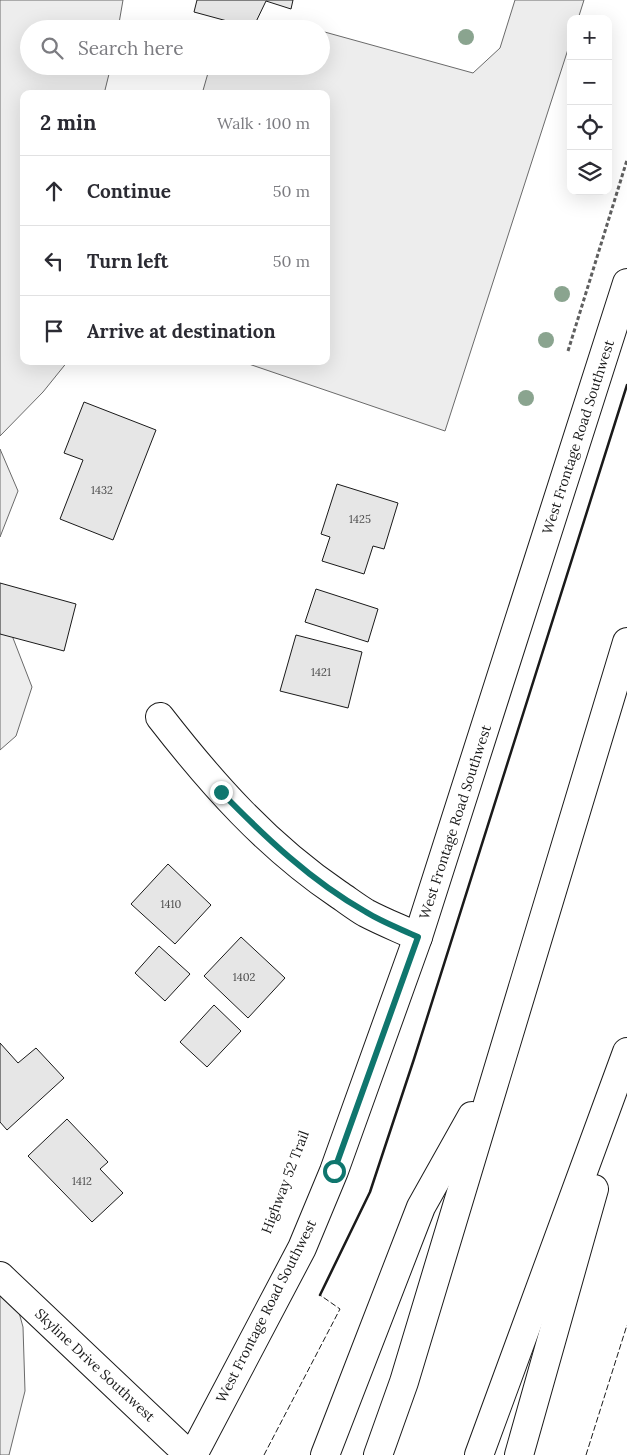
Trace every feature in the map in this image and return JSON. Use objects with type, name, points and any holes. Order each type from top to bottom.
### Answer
[{"type":"main road","name":"West Frontage Road Southwest","points":[[191,1455],[302,1248],[334,1171],[418,937],[627,283]]},
{"type":"main road","points":[[378,1455],[404,1382],[627,642]]},
{"type":"main road","points":[[160,717],[197,765],[221,792],[279,849],[319,881],[366,912],[418,937]]},
{"type":"main road","points":[[479,1455],[627,1052]]},
{"type":"main road","points":[[519,1455],[627,1071]]},
{"type":"main road","points":[[326,1455],[421,1207],[496,1073]]},
{"type":"main road","name":"Skyline Drive Southwest","points":[[0,1276],[191,1455]]},
{"type":"shaded area","points":[[0,0],[123,0],[120,20],[20,20],[20,75],[109,75],[105,90],[20,90],[20,365],[65,365],[43,392],[0,436]]},
{"type":"shaded area","points":[[515,0],[584,0],[579,15],[567,15],[567,52],[445,431],[252,365],[330,365],[330,90],[203,90],[207,75],[330,75],[330,33],[473,73],[500,48]]},
{"type":"shaded area","points":[[0,449],[18,491],[0,537]]},
{"type":"shaded area","points":[[0,600],[32,687],[16,736],[0,750]]},
{"type":"shaded area","points":[[0,1270],[12,1287],[23,1327],[25,1391],[9,1455],[0,1455]]},
{"type":"building","points":[[197,0],[293,0],[291,9],[266,1],[257,20],[224,20],[194,12]]},
{"type":"building","points":[[84,402],[156,430],[113,540],[60,519],[83,460],[64,453]]},
{"type":"building","points":[[337,484],[398,503],[384,549],[373,546],[364,574],[322,561],[330,537],[321,534]]},
{"type":"building","points":[[0,583],[76,604],[64,651],[0,634]]},
{"type":"building","points":[[316,589],[378,609],[368,642],[305,622]]},
{"type":"building","points":[[296,635],[362,652],[348,708],[280,691]]},
{"type":"building","points":[[168,864],[211,905],[175,944],[131,904]]},
{"type":"building","points":[[241,937],[285,978],[248,1018],[204,976]]},
{"type":"building","points":[[159,946],[190,974],[165,1001],[135,973]]},
{"type":"building","points":[[214,1005],[241,1031],[207,1067],[180,1042]]},
{"type":"building","points":[[0,1043],[18,1063],[36,1048],[64,1078],[7,1130],[0,1122]]},
{"type":"building","points":[[67,1119],[108,1162],[100,1169],[123,1193],[92,1222],[28,1156]]},
{"type":"fence","points":[[264,1455],[340,1309],[320,1295]]},
{"type":"fence","points":[[586,1455],[627,1325]]},
{"type":"wall","points":[[320,1295],[370,1192],[414,1059],[627,385]]},
{"type":"route","points":[[221,792],[279,849],[319,881],[366,912],[418,937],[334,1171]]}]
